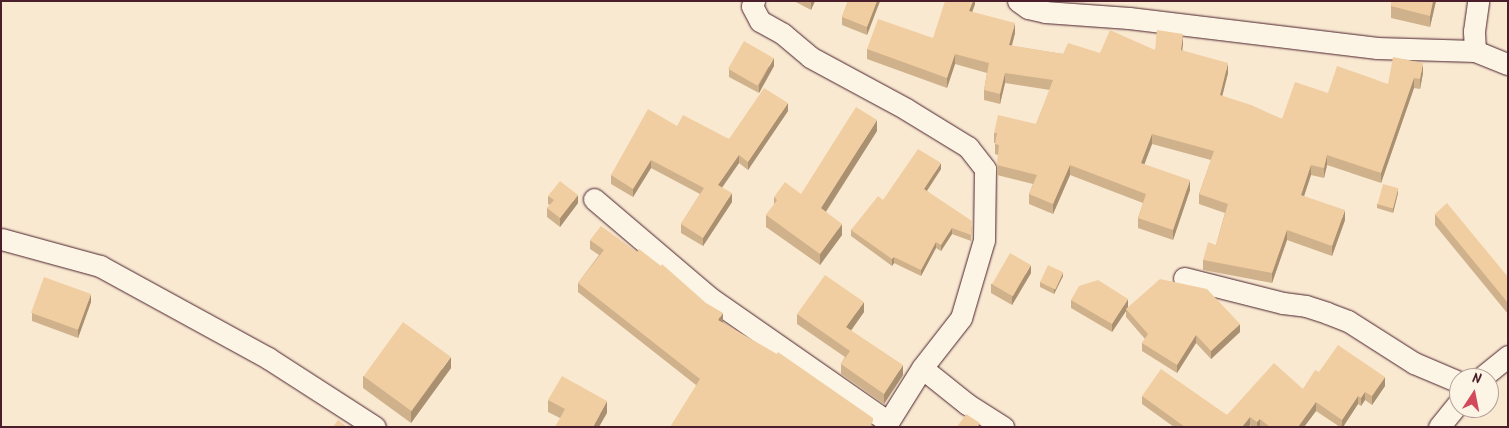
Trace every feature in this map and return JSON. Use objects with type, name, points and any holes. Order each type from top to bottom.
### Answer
[{"type":"street","points":[[594,199],[709,296],[886,425],[922,368],[961,318],[984,240],[985,169],[968,146],[906,109],[810,57],[783,34],[760,21],[752,6],[754,1]]},
{"type":"street","points":[[1018,1],[1028,8],[1045,12],[1129,18],[1377,48],[1475,51],[1508,64]]},
{"type":"street","points":[[1475,51],[1474,30],[1478,1]]},
{"type":"street","points":[[1,239],[100,266],[268,358],[375,427]]},
{"type":"street","points":[[1184,278],[1283,303],[1306,306],[1327,313],[1348,321],[1414,363],[1449,378]]},
{"type":"street","points":[[1493,368],[1508,356]]},
{"type":"street","points":[[922,368],[967,404],[1003,427]]},
{"type":"street","points":[[1439,427],[1449,414]]},
{"type":"building","points":[[848,1],[877,1],[867,27],[842,17]]},
{"type":"building","points":[[945,1],[973,1],[969,11],[1015,23],[1009,45],[1063,54],[1068,43],[1100,53],[1110,30],[1155,50],[1157,30],[1183,34],[1181,50],[1228,63],[1220,95],[1251,105],[1282,119],[1295,82],[1328,93],[1337,66],[1388,84],[1393,57],[1423,63],[1420,79],[1414,78],[1381,173],[1327,155],[1324,168],[1311,165],[1301,195],[1345,210],[1332,246],[1287,230],[1272,273],[1203,260],[1208,242],[1216,245],[1228,204],[1199,194],[1214,151],[1152,134],[1141,163],[1190,180],[1173,230],[1138,218],[1146,194],[1070,165],[1053,204],[1029,194],[1037,175],[997,165],[999,145],[995,144],[997,133],[994,133],[998,115],[1036,124],[1053,80],[1005,73],[1000,94],[984,90],[989,63],[955,54],[947,78],[867,49],[878,19],[933,38]]},
{"type":"building","points":[[1392,1],[1433,1],[1430,16],[1391,6]]},
{"type":"building","points":[[744,41],[773,58],[757,86],[728,69]]},
{"type":"building","points":[[764,88],[788,103],[748,162],[739,155],[718,185],[732,193],[703,238],[681,224],[704,188],[651,160],[633,189],[611,175],[648,109],[677,126],[683,115],[729,139]]},
{"type":"building","points":[[856,107],[877,120],[821,208],[842,224],[820,254],[766,215],[777,200],[774,197],[785,182],[801,194]]},
{"type":"building","points":[[918,149],[941,163],[924,189],[972,221],[971,235],[952,228],[941,245],[936,242],[921,270],[894,257],[892,259],[851,230],[878,196],[883,200]]},
{"type":"building","points":[[560,181],[578,195],[560,218],[547,208],[554,200],[548,196]]},
{"type":"building","points":[[1383,184],[1398,188],[1393,208],[1378,204]]},
{"type":"building","points":[[1447,203],[1508,277],[1508,303],[1435,214]]},
{"type":"building","points":[[601,226],[637,252],[639,249],[661,266],[662,264],[706,303],[723,313],[718,320],[777,354],[778,352],[873,418],[870,427],[670,427],[700,379],[578,283],[604,250],[590,240]]},
{"type":"building","points":[[1010,253],[1031,265],[1013,296],[992,284]]},
{"type":"building","points":[[1048,265],[1063,272],[1055,289],[1040,282]]},
{"type":"building","points":[[825,275],[864,302],[846,327],[903,365],[884,394],[841,364],[850,351],[797,314]]},
{"type":"building","points":[[44,277],[91,294],[78,330],[31,313]]},
{"type":"building","points":[[1160,279],[1207,289],[1240,324],[1211,351],[1196,335],[1177,365],[1142,343],[1148,334],[1126,309]]},
{"type":"building","points":[[1098,280],[1128,299],[1112,324],[1071,300],[1079,286]]},
{"type":"building","points":[[403,322],[451,357],[411,411],[364,376]]},
{"type":"building","points":[[1338,345],[1385,377],[1372,396],[1365,392],[1361,398],[1358,396],[1342,420],[1316,402],[1298,427],[1270,427],[1260,419],[1257,422],[1250,417],[1242,427],[1185,427],[1142,396],[1161,369],[1227,415],[1274,363],[1303,389],[1315,370],[1319,372]]},
{"type":"building","points":[[562,376],[607,401],[593,427],[555,427],[565,409],[548,400]]},
{"type":"building","points":[[966,414],[980,423],[977,427],[957,427]]},
{"type":"building","points":[[338,420],[347,427],[333,427]]}]
